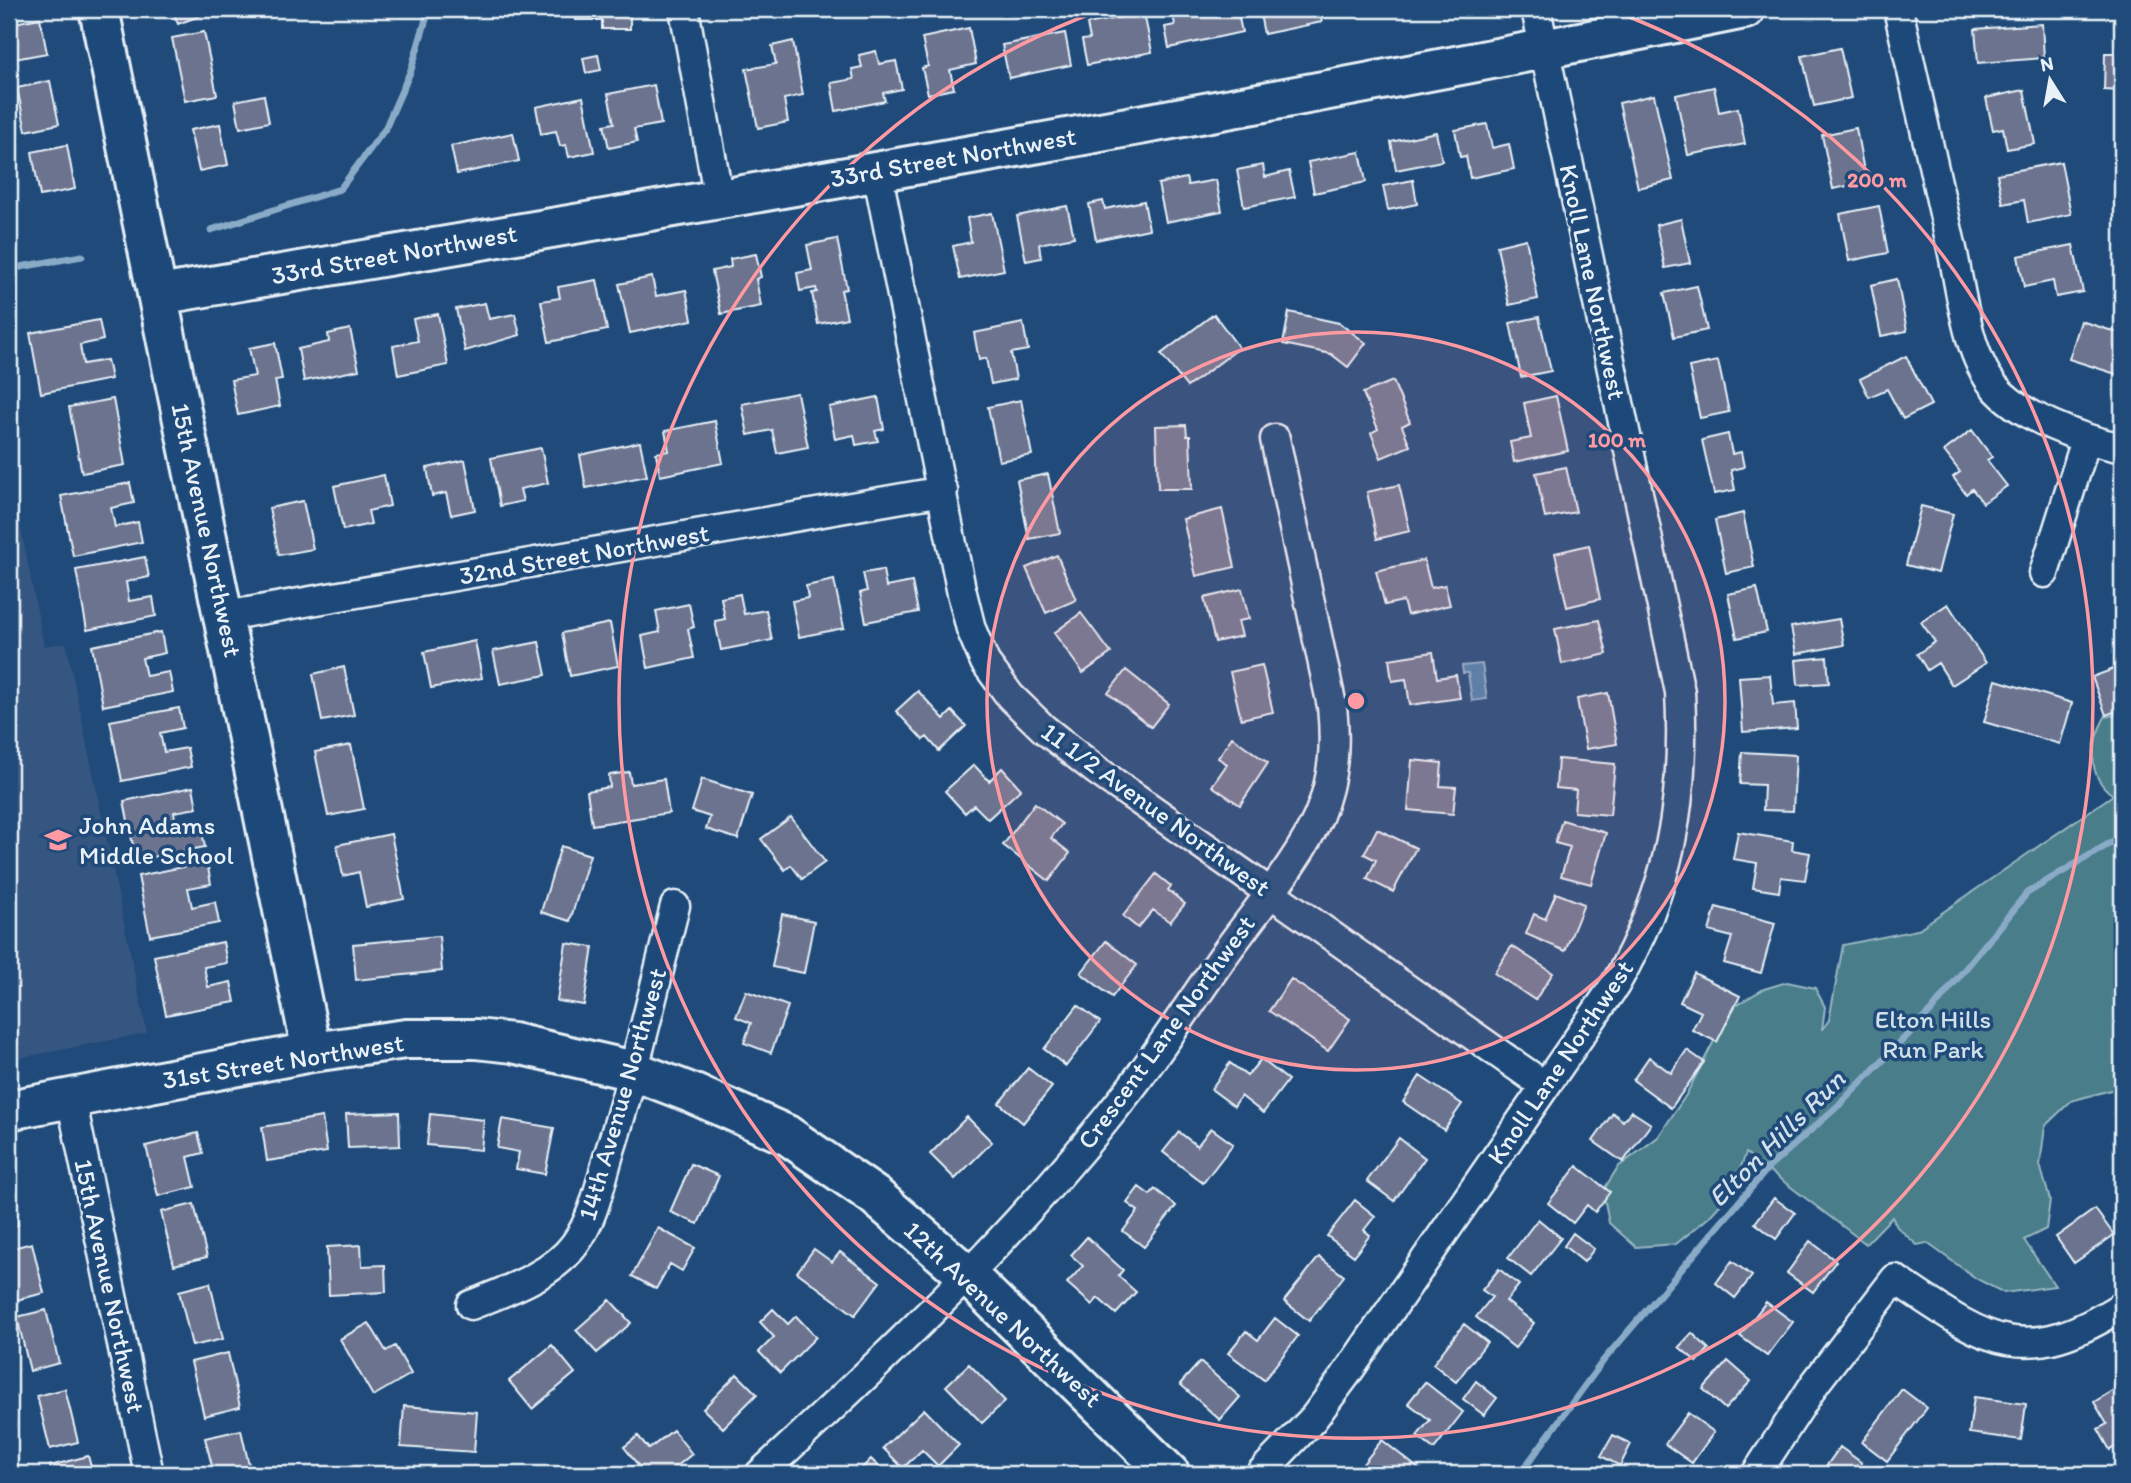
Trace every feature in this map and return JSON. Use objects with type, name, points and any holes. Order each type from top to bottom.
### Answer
[{"type":"street","name":"15th Avenue Northwest","points":[[99,9],[312,1052]]},
{"type":"street","points":[[684,9],[719,199]]},
{"type":"street","name":"Knoll Lane Northwest","points":[[1260,1474],[1313,1419],[1345,1376],[1615,985],[1633,954],[1653,903],[1678,810],[1682,735],[1680,692],[1536,9]]},
{"type":"street","name":"33rd Street Northwest","points":[[158,295],[877,171],[1544,50],[1745,9]]},
{"type":"street","points":[[1898,9],[1964,304],[1983,370],[1996,388],[2019,406],[2087,440],[2122,448]]},
{"type":"street","name":"11 1/2 Avenue Northwest","points":[[877,171],[971,629],[985,662],[1010,696],[1096,771],[1545,1086]]},
{"type":"street","name":"Crescent Lane Northwest","points":[[760,1474],[844,1397],[967,1275],[1130,1089],[1318,817],[1330,781],[1336,745],[1332,706],[1275,439]]},
{"type":"street","points":[[2044,573],[2087,440]]},
{"type":"street","name":"32nd Street Northwest","points":[[225,616],[943,491]]},
{"type":"street","name":"14th Avenue Northwest","points":[[471,1305],[523,1283],[575,1245],[590,1216],[634,1071],[675,906]]},
{"type":"street","name":"31st Street Northwest","points":[[9,1110],[312,1052],[406,1039],[476,1039],[558,1052],[634,1071],[787,1135],[829,1163]]},
{"type":"street","name":"15th Avenue Northwest","points":[[71,1098],[149,1474]]},
{"type":"street","name":"12th Avenue Northwest","points":[[829,1163],[925,1236],[1170,1474]]},
{"type":"street","points":[[1756,1474],[1816,1382],[1895,1279],[1956,1321],[1985,1335],[2012,1342],[2053,1340],[2096,1323],[2122,1306]]},
{"type":"shaded area","name":"John Adams Middle School","points":[[9,468],[44,646],[66,643],[147,1033],[9,1060]]},
{"type":"shaded area","points":[[1482,664],[1487,699],[1472,701],[1468,673],[1463,673],[1462,666]]},
{"type":"green space","name":"Elton Hills Run Park","points":[[2122,713],[2122,1087],[2071,1101],[2045,1126],[2040,1165],[2050,1200],[2046,1229],[2024,1240],[2055,1286],[2004,1293],[1977,1279],[1927,1243],[1917,1245],[1897,1227],[1892,1217],[1866,1244],[1746,1153],[1732,1192],[1708,1218],[1676,1244],[1636,1247],[1609,1223],[1603,1191],[1618,1167],[1658,1137],[1686,1095],[1731,1008],[1764,989],[1787,982],[1815,988],[1825,1007],[1822,1030],[1829,1020],[1843,945],[1917,930],[2113,795],[2098,779],[2093,759],[2094,749],[2105,717]]},
{"type":"building","points":[[172,9],[218,9],[178,24]]},
{"type":"building","points":[[575,9],[630,9],[630,29],[602,29],[602,20],[575,20]]},
{"type":"building","points":[[1172,9],[1237,9],[1242,32],[1169,48],[1165,27],[1175,25]]},
{"type":"building","points":[[1259,9],[1319,9],[1322,22],[1264,34]]},
{"type":"building","points":[[1144,13],[1152,52],[1087,65],[1082,40],[1090,39],[1087,24]]},
{"type":"building","points":[[40,18],[47,53],[9,60],[9,24]]},
{"type":"building","points":[[2042,24],[2044,58],[1978,63],[1975,29]]},
{"type":"building","points":[[969,28],[976,64],[950,70],[954,89],[928,94],[922,68],[928,66],[922,38]]},
{"type":"building","points":[[2122,28],[2122,91],[2104,90],[2105,53],[2121,53]]},
{"type":"building","points":[[204,32],[217,95],[185,101],[172,38]]},
{"type":"building","points":[[1065,33],[1071,65],[1009,78],[1002,45]]},
{"type":"building","points":[[793,41],[803,95],[784,99],[788,122],[758,128],[746,69],[776,64],[772,46]]},
{"type":"building","points":[[1840,48],[1851,98],[1814,106],[1802,56]]},
{"type":"building","points":[[876,51],[879,64],[896,61],[902,89],[883,93],[885,101],[836,111],[831,83],[854,79],[852,69],[862,67],[859,55]]},
{"type":"building","points":[[598,55],[601,70],[586,73],[583,58]]},
{"type":"building","points":[[50,81],[59,124],[26,131],[17,88]]},
{"type":"building","points":[[654,85],[661,124],[634,129],[637,142],[609,148],[604,125],[614,123],[608,94]]},
{"type":"building","points":[[1714,87],[1719,112],[1738,108],[1745,144],[1688,155],[1676,95]]},
{"type":"building","points":[[2024,90],[2035,144],[2007,149],[2003,128],[1993,130],[1986,98]]},
{"type":"building","points":[[264,95],[269,122],[240,128],[235,101]]},
{"type":"building","points":[[1654,95],[1673,180],[1638,188],[1619,103]]},
{"type":"building","points":[[583,97],[594,152],[569,157],[566,145],[560,146],[556,131],[541,134],[536,107]]},
{"type":"building","points":[[220,124],[228,165],[199,171],[190,130]]},
{"type":"building","points":[[1487,124],[1492,148],[1509,144],[1514,169],[1470,178],[1466,156],[1460,157],[1455,130]]},
{"type":"building","points":[[1856,128],[1866,182],[1833,189],[1822,135]]},
{"type":"building","points":[[1436,132],[1442,161],[1396,170],[1391,142]]},
{"type":"building","points":[[513,133],[519,161],[457,174],[451,146]]},
{"type":"building","points":[[67,145],[75,189],[40,196],[32,152]]},
{"type":"building","points":[[1360,152],[1366,182],[1314,193],[1308,162]]},
{"type":"building","points":[[2061,162],[2071,214],[2028,223],[2024,200],[2003,204],[1997,174]]},
{"type":"building","points":[[1263,165],[1265,177],[1289,171],[1295,197],[1244,207],[1237,170]]},
{"type":"building","points":[[1186,178],[1188,185],[1216,180],[1222,211],[1166,222],[1158,184]]},
{"type":"building","points":[[1413,180],[1417,204],[1388,210],[1383,186]]},
{"type":"building","points":[[1103,201],[1105,209],[1144,201],[1149,229],[1096,240],[1089,204]]},
{"type":"building","points":[[1067,206],[1074,237],[1039,244],[1041,258],[1026,261],[1017,216]]},
{"type":"building","points":[[1879,206],[1888,253],[1849,261],[1840,214]]},
{"type":"building","points":[[992,213],[1004,270],[960,279],[953,246],[971,242],[967,218]]},
{"type":"building","points":[[1681,219],[1690,263],[1665,268],[1656,225]]},
{"type":"building","points":[[837,239],[847,289],[841,290],[847,318],[818,324],[812,293],[817,292],[816,288],[800,291],[797,273],[812,270],[807,245]]},
{"type":"building","points":[[1526,239],[1538,299],[1509,305],[1497,246]]},
{"type":"building","points":[[2073,245],[2083,292],[2056,297],[2053,281],[2024,287],[2018,256]]},
{"type":"building","points":[[756,254],[761,277],[756,279],[761,306],[721,314],[712,271],[731,267],[730,259]]},
{"type":"building","points":[[652,277],[656,296],[686,290],[692,320],[630,333],[619,284]]},
{"type":"building","points":[[1897,279],[1907,331],[1881,336],[1871,285]]},
{"type":"building","points":[[597,280],[607,330],[549,342],[541,301],[560,298],[558,287]]},
{"type":"building","points":[[1697,286],[1707,330],[1674,337],[1664,293]]},
{"type":"building","points":[[485,303],[489,319],[515,314],[520,335],[465,351],[456,309]]},
{"type":"building","points":[[1289,312],[1339,323],[1366,343],[1348,367],[1331,354],[1283,344]]},
{"type":"building","points":[[438,314],[448,365],[398,375],[393,346],[418,341],[413,319]]},
{"type":"building","points":[[1214,314],[1239,348],[1187,387],[1161,354]]},
{"type":"building","points":[[1539,317],[1551,371],[1521,377],[1510,323]]},
{"type":"building","points":[[99,320],[103,340],[80,345],[83,364],[107,360],[111,379],[41,393],[30,333]]},
{"type":"building","points":[[2081,321],[2122,334],[2122,376],[2069,359]]},
{"type":"building","points":[[1023,323],[1028,350],[1011,353],[1016,379],[991,384],[986,358],[979,360],[974,333]]},
{"type":"building","points":[[350,329],[359,370],[304,381],[298,349],[329,342],[328,334]]},
{"type":"building","points":[[275,343],[282,379],[275,380],[280,406],[238,415],[231,380],[255,376],[249,348]]},
{"type":"building","points":[[1906,356],[1931,405],[1903,419],[1887,389],[1869,397],[1860,379]]},
{"type":"building","points":[[1718,361],[1729,412],[1700,418],[1689,367]]},
{"type":"building","points":[[1393,381],[1410,422],[1402,426],[1410,446],[1381,458],[1371,433],[1378,429],[1363,393]]},
{"type":"building","points":[[797,393],[808,447],[777,453],[772,430],[748,435],[742,404]]},
{"type":"building","points":[[1556,396],[1568,451],[1514,462],[1510,442],[1531,438],[1524,403]]},
{"type":"building","points":[[878,397],[884,429],[875,431],[878,441],[856,445],[854,435],[835,439],[829,407]]},
{"type":"building","points":[[113,399],[125,465],[82,473],[69,407]]},
{"type":"building","points":[[1021,400],[1032,455],[999,461],[988,407]]},
{"type":"building","points":[[715,421],[723,463],[660,476],[656,453],[669,451],[665,431]]},
{"type":"building","points":[[1186,425],[1187,436],[1190,436],[1192,489],[1158,489],[1156,426]]},
{"type":"building","points":[[1972,430],[1992,457],[1987,460],[2007,486],[1983,503],[1972,489],[1966,494],[1953,477],[1960,472],[1944,451]]},
{"type":"building","points":[[1728,434],[1732,454],[1741,452],[1744,467],[1731,470],[1735,490],[1714,494],[1702,440]]},
{"type":"building","points":[[640,442],[647,476],[586,488],[580,455]]},
{"type":"building","points":[[541,448],[548,483],[520,489],[523,501],[500,506],[491,458]]},
{"type":"building","points":[[465,460],[475,510],[451,515],[446,493],[432,496],[427,468]]},
{"type":"building","points":[[1566,467],[1576,512],[1545,518],[1536,473]]},
{"type":"building","points":[[1048,474],[1060,533],[1029,539],[1017,480]]},
{"type":"building","points":[[384,475],[390,506],[368,511],[371,524],[343,530],[334,486]]},
{"type":"building","points":[[130,483],[134,503],[111,508],[115,527],[138,522],[142,542],[73,556],[61,496]]},
{"type":"building","points":[[1399,485],[1410,531],[1377,539],[1367,492]]},
{"type":"building","points":[[303,501],[313,549],[279,555],[269,508]]},
{"type":"building","points":[[1921,506],[1953,514],[1938,573],[1906,565]]},
{"type":"building","points":[[1222,509],[1235,567],[1196,576],[1183,519]]},
{"type":"building","points":[[1743,513],[1754,567],[1726,573],[1715,520]]},
{"type":"building","points":[[1589,545],[1600,599],[1567,607],[1555,553]]},
{"type":"building","points":[[1057,555],[1076,600],[1046,613],[1026,568]]},
{"type":"building","points":[[145,557],[149,577],[126,582],[129,601],[153,597],[156,616],[87,630],[76,570]]},
{"type":"building","points":[[1424,560],[1431,588],[1445,585],[1450,605],[1407,615],[1403,601],[1385,605],[1376,571]]},
{"type":"building","points":[[883,570],[886,587],[912,582],[918,612],[866,622],[860,593],[867,591],[863,573]]},
{"type":"building","points":[[834,580],[844,628],[799,637],[792,601],[808,598],[806,586]]},
{"type":"building","points":[[1757,588],[1767,632],[1737,638],[1728,594]]},
{"type":"building","points":[[1242,589],[1249,619],[1238,621],[1242,636],[1215,642],[1204,598]]},
{"type":"building","points":[[740,594],[744,614],[766,610],[772,640],[721,650],[715,621],[725,619],[721,598]]},
{"type":"building","points":[[689,604],[694,627],[688,629],[694,658],[648,668],[642,636],[660,632],[656,611]]},
{"type":"building","points":[[1948,604],[1986,663],[1952,685],[1938,663],[1927,670],[1917,654],[1935,642],[1921,622]]},
{"type":"building","points":[[1081,613],[1111,653],[1083,673],[1054,633]]},
{"type":"building","points":[[1839,619],[1844,645],[1796,654],[1791,627]]},
{"type":"building","points":[[1599,620],[1607,654],[1562,664],[1555,629]]},
{"type":"building","points":[[610,623],[618,666],[570,676],[562,633]]},
{"type":"building","points":[[161,632],[165,653],[142,658],[146,676],[169,672],[173,692],[103,706],[92,646]]},
{"type":"building","points":[[475,641],[482,678],[431,688],[424,652]]},
{"type":"building","points":[[539,642],[546,675],[500,684],[493,651]]},
{"type":"building","points":[[1433,652],[1437,678],[1456,675],[1460,698],[1410,705],[1406,679],[1392,681],[1389,659]]},
{"type":"building","points":[[1827,657],[1829,683],[1798,685],[1796,660]]},
{"type":"building","points":[[1262,665],[1273,712],[1241,719],[1230,672]]},
{"type":"building","points":[[2122,666],[2122,709],[2106,715],[2092,677]]},
{"type":"building","points":[[344,667],[354,715],[322,721],[313,674]]},
{"type":"building","points":[[1126,670],[1169,704],[1151,727],[1108,693]]},
{"type":"building","points":[[1770,675],[1773,705],[1795,703],[1797,728],[1743,732],[1739,677]]},
{"type":"building","points":[[1996,680],[2072,703],[2060,744],[1984,722]]},
{"type":"building","points":[[918,691],[944,719],[952,711],[966,726],[939,751],[927,737],[923,740],[896,711]]},
{"type":"building","points":[[1608,693],[1617,744],[1586,749],[1577,699]]},
{"type":"building","points":[[179,708],[183,728],[160,733],[164,752],[187,748],[191,767],[122,781],[110,721]]},
{"type":"building","points":[[1232,737],[1268,763],[1240,805],[1212,786],[1227,764],[1218,758]]},
{"type":"building","points":[[351,745],[364,809],[328,816],[315,752]]},
{"type":"building","points":[[1742,752],[1796,755],[1793,811],[1763,810],[1764,785],[1740,784]]},
{"type":"building","points":[[1558,759],[1615,764],[1610,815],[1574,812],[1576,790],[1556,788]]},
{"type":"building","points":[[1412,760],[1442,763],[1440,786],[1456,787],[1453,814],[1408,810]]},
{"type":"building","points":[[974,765],[989,781],[1002,768],[1021,789],[988,819],[974,805],[965,813],[945,791]]},
{"type":"building","points":[[629,772],[631,784],[664,779],[669,813],[592,825],[587,791],[610,787],[609,775]]},
{"type":"building","points":[[702,779],[752,795],[738,839],[706,829],[710,817],[692,811]]},
{"type":"building","points":[[193,787],[197,808],[174,812],[177,831],[201,827],[205,847],[136,860],[124,801]]},
{"type":"building","points":[[1035,803],[1062,824],[1051,838],[1070,853],[1049,881],[1003,845]]},
{"type":"building","points":[[791,817],[825,862],[802,879],[791,865],[785,870],[761,839]]},
{"type":"building","points":[[1562,820],[1606,833],[1591,884],[1561,876],[1570,847],[1555,843]]},
{"type":"building","points":[[1377,829],[1416,848],[1393,892],[1367,879],[1376,860],[1364,854]]},
{"type":"building","points":[[1738,832],[1793,841],[1792,850],[1810,853],[1805,880],[1781,877],[1779,892],[1753,888],[1757,863],[1733,859]]},
{"type":"building","points":[[391,834],[404,899],[366,907],[359,872],[343,876],[337,845]]},
{"type":"building","points":[[561,846],[590,855],[570,921],[541,912]]},
{"type":"building","points":[[207,862],[211,884],[188,888],[192,907],[215,902],[219,923],[150,936],[138,876]]},
{"type":"building","points":[[1156,874],[1171,886],[1168,890],[1185,904],[1170,922],[1153,910],[1138,928],[1123,916]]},
{"type":"building","points":[[1556,893],[1584,904],[1565,951],[1526,934],[1534,914],[1545,919]]},
{"type":"building","points":[[1716,907],[1775,923],[1761,973],[1724,963],[1732,937],[1709,931]]},
{"type":"building","points":[[782,914],[814,921],[804,973],[772,967]]},
{"type":"building","points":[[439,936],[442,971],[356,980],[353,944]]},
{"type":"building","points":[[1106,941],[1137,965],[1112,997],[1081,973]]},
{"type":"building","points":[[223,942],[227,963],[204,967],[208,987],[231,982],[235,1002],[166,1015],[154,956]]},
{"type":"building","points":[[566,943],[593,947],[584,1005],[557,1001]]},
{"type":"building","points":[[1512,946],[1553,973],[1535,1000],[1494,973]]},
{"type":"building","points":[[1694,973],[1740,996],[1717,1042],[1692,1030],[1701,1012],[1680,1002]]},
{"type":"building","points":[[1291,979],[1350,1019],[1328,1051],[1269,1011]]},
{"type":"building","points":[[746,991],[788,1006],[771,1053],[744,1043],[751,1023],[736,1017]]},
{"type":"building","points":[[1078,1005],[1100,1022],[1066,1066],[1044,1049]]},
{"type":"building","points":[[1687,1050],[1704,1062],[1671,1108],[1633,1080],[1649,1057],[1671,1073]]},
{"type":"building","points":[[1261,1059],[1288,1080],[1263,1113],[1241,1096],[1234,1106],[1211,1089],[1230,1063],[1247,1076]]},
{"type":"building","points":[[1028,1068],[1052,1087],[1023,1123],[999,1103]]},
{"type":"building","points":[[1420,1076],[1462,1104],[1444,1130],[1403,1102]]},
{"type":"building","points":[[1631,1111],[1651,1124],[1623,1162],[1593,1141],[1613,1113],[1623,1121]]},
{"type":"building","points":[[399,1112],[400,1146],[348,1148],[346,1114]]},
{"type":"building","points":[[430,1114],[484,1120],[481,1150],[427,1145]]},
{"type":"building","points":[[322,1117],[327,1152],[267,1161],[262,1127]]},
{"type":"building","points":[[967,1117],[992,1142],[955,1179],[930,1154]]},
{"type":"building","points":[[502,1119],[554,1128],[545,1174],[516,1169],[519,1152],[497,1148]]},
{"type":"building","points":[[1211,1128],[1233,1144],[1203,1183],[1163,1152],[1179,1132],[1197,1146]]},
{"type":"building","points":[[198,1133],[203,1153],[188,1157],[195,1187],[158,1196],[146,1146]]},
{"type":"building","points":[[1399,1138],[1425,1158],[1394,1201],[1367,1181]]},
{"type":"building","points":[[691,1164],[719,1176],[698,1224],[670,1212]]},
{"type":"building","points":[[1577,1166],[1610,1192],[1595,1212],[1587,1205],[1573,1223],[1548,1203]]},
{"type":"building","points":[[1139,1187],[1150,1195],[1155,1189],[1176,1206],[1144,1247],[1123,1231],[1138,1211],[1127,1203]]},
{"type":"building","points":[[9,1188],[18,1225],[9,1227]]},
{"type":"building","points":[[1774,1198],[1795,1213],[1776,1239],[1755,1223]]},
{"type":"building","points":[[1355,1200],[1375,1216],[1364,1230],[1370,1235],[1354,1256],[1327,1236]]},
{"type":"building","points":[[194,1204],[207,1257],[174,1265],[161,1212]]},
{"type":"building","points":[[2095,1209],[2114,1235],[2074,1263],[2056,1237]]},
{"type":"building","points":[[1538,1219],[1561,1238],[1531,1276],[1508,1258]]},
{"type":"building","points":[[658,1228],[695,1248],[682,1271],[670,1264],[656,1289],[632,1276]]},
{"type":"building","points":[[1573,1233],[1594,1249],[1584,1262],[1564,1246]]},
{"type":"building","points":[[1087,1237],[1123,1270],[1118,1276],[1136,1292],[1116,1314],[1098,1298],[1092,1305],[1067,1283],[1083,1266],[1071,1255]]},
{"type":"building","points":[[1810,1241],[1836,1261],[1813,1292],[1787,1273]]},
{"type":"building","points":[[32,1243],[44,1293],[9,1302],[9,1249]]},
{"type":"building","points":[[361,1245],[362,1266],[385,1265],[386,1292],[329,1295],[327,1247]]},
{"type":"building","points":[[814,1249],[832,1262],[840,1252],[880,1282],[855,1315],[797,1272]]},
{"type":"building","points":[[1319,1257],[1344,1276],[1309,1321],[1284,1301]]},
{"type":"building","points":[[1732,1261],[1752,1276],[1735,1298],[1716,1283]]},
{"type":"building","points":[[1499,1269],[1519,1285],[1506,1301],[1534,1323],[1515,1348],[1476,1317],[1492,1297],[1482,1290]]},
{"type":"building","points":[[210,1283],[223,1339],[192,1346],[179,1291]]},
{"type":"building","points":[[610,1300],[631,1323],[597,1353],[576,1330]]},
{"type":"building","points":[[1766,1302],[1793,1322],[1767,1356],[1740,1336]]},
{"type":"building","points":[[773,1309],[788,1324],[796,1316],[816,1337],[780,1373],[759,1352],[774,1337],[760,1322]]},
{"type":"building","points":[[46,1310],[59,1363],[30,1371],[17,1317]]},
{"type":"building","points":[[1275,1318],[1298,1336],[1264,1380],[1228,1353],[1246,1331],[1258,1340]]},
{"type":"building","points":[[369,1323],[386,1351],[395,1346],[411,1374],[373,1396],[340,1339]]},
{"type":"building","points":[[1464,1324],[1487,1342],[1456,1382],[1433,1364]]},
{"type":"building","points":[[1692,1333],[1709,1349],[1697,1362],[1679,1347]]},
{"type":"building","points":[[552,1345],[575,1373],[532,1409],[509,1381]]},
{"type":"building","points":[[228,1353],[240,1407],[204,1416],[191,1362]]},
{"type":"building","points":[[1728,1361],[1751,1381],[1725,1409],[1703,1389]]},
{"type":"building","points":[[1200,1362],[1240,1397],[1220,1420],[1180,1384]]},
{"type":"building","points":[[969,1364],[1005,1401],[982,1423],[946,1386]]},
{"type":"building","points":[[737,1374],[757,1394],[723,1428],[703,1409]]},
{"type":"building","points":[[1476,1381],[1497,1398],[1484,1415],[1463,1399]]},
{"type":"building","points":[[1425,1382],[1463,1412],[1434,1449],[1417,1436],[1430,1420],[1408,1403]]},
{"type":"building","points":[[2120,1386],[2122,1442],[2110,1450],[2098,1429],[2107,1424],[2094,1402]]},
{"type":"building","points":[[65,1389],[78,1442],[50,1449],[37,1396]]},
{"type":"building","points":[[1902,1389],[1927,1408],[1887,1461],[1862,1442]]},
{"type":"building","points":[[1974,1397],[2026,1404],[2021,1440],[1969,1433]]},
{"type":"building","points":[[404,1406],[477,1412],[474,1452],[401,1447]]},
{"type":"building","points":[[924,1409],[959,1445],[938,1466],[922,1450],[903,1468],[883,1448]]},
{"type":"building","points":[[1688,1413],[1714,1432],[1692,1463],[1665,1444]]},
{"type":"building","points":[[241,1430],[251,1474],[214,1474],[205,1438]]},
{"type":"building","points":[[673,1430],[692,1454],[667,1474],[645,1474],[624,1447],[638,1436],[649,1449]]},
{"type":"building","points":[[1613,1435],[1631,1444],[1620,1466],[1601,1456]]},
{"type":"building","points":[[1382,1440],[1424,1473],[1355,1474]]},
{"type":"building","points":[[1840,1447],[1862,1463],[1854,1474],[1822,1472]]},
{"type":"building","points":[[88,1456],[93,1474],[52,1474],[50,1466]]},
{"type":"building","points":[[871,1459],[886,1474],[856,1474]]},
{"type":"waterway","points":[[211,230],[340,189],[385,129],[411,70],[429,9]]},
{"type":"waterway","points":[[9,269],[82,256]]},
{"type":"waterway","name":"Elton Hills Run","points":[[1520,1474],[1603,1361],[1768,1168],[1839,1105],[1931,1011],[2027,893],[2122,836]]},
{"type":"place","name":"John Adams Middle School","points":[[58,840]]}]
